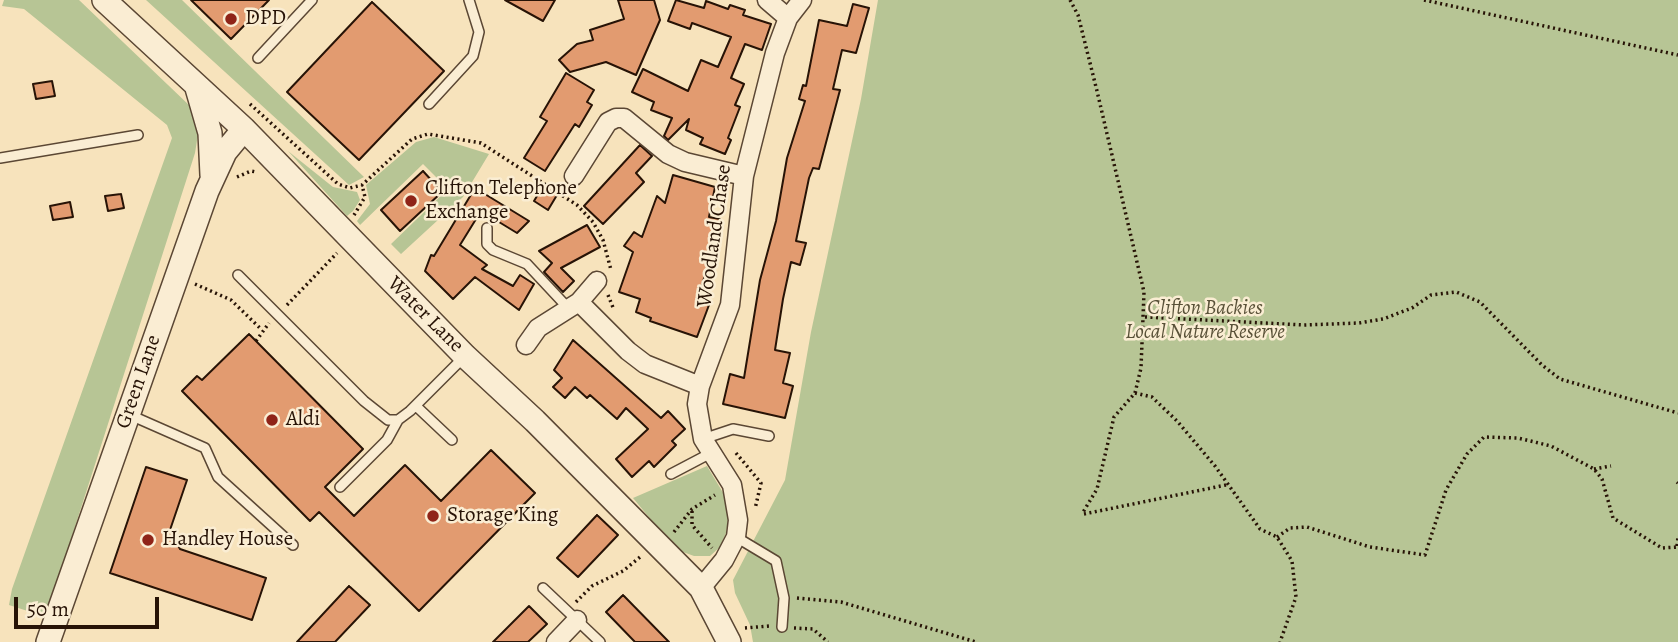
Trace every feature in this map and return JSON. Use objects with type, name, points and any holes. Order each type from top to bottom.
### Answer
[{"type":"street","name":"Water Lane","points":[[104,0],[244,129],[465,356],[535,421],[701,588],[728,638]]},
{"type":"street","points":[[767,0],[789,18]]},
{"type":"street","name":"Woodland Chase","points":[[701,588],[724,560],[736,537],[737,504],[732,485],[707,446],[697,404],[700,386],[730,305],[744,176],[775,52],[789,18],[802,0]]},
{"type":"street","points":[[196,85],[210,133],[212,178]]},
{"type":"street","points":[[575,176],[608,122],[624,118],[668,154],[685,162],[744,176]]},
{"type":"street","name":"Green Lane","points":[[48,642],[212,178],[225,152],[244,129]]},
{"type":"street","points":[[526,345],[547,321],[606,283]]},
{"type":"street","points":[[574,305],[645,364],[700,386]]},
{"type":"street","points":[[556,642],[577,620]]},
{"type":"lane","points":[[258,58],[312,0]]},
{"type":"lane","points":[[429,104],[473,56],[479,32],[469,0]]},
{"type":"lane","points":[[0,158],[138,135]]},
{"type":"lane","points":[[487,228],[487,244],[493,250],[527,264],[574,305]]},
{"type":"lane","points":[[238,275],[364,401],[388,420],[398,420]]},
{"type":"lane","points":[[340,487],[387,440],[398,420],[416,406],[465,356]]},
{"type":"lane","points":[[416,406],[452,440]]},
{"type":"lane","points":[[128,415],[205,448],[218,477],[293,545]]},
{"type":"lane","points":[[671,474],[733,429],[769,436]]},
{"type":"lane","points":[[736,537],[776,562],[785,598],[782,627]]},
{"type":"lane","points":[[543,588],[600,642]]},
{"type":"path","points":[[1070,0],[1078,15],[1097,91],[1144,292],[1145,317],[1141,368],[1135,393],[1114,417],[1097,489],[1082,514],[1226,485]]},
{"type":"path","points":[[1424,0],[1678,55]]},
{"type":"path","points":[[243,97],[338,184],[349,188],[362,185],[412,139],[428,134],[481,143],[577,205],[593,222],[609,255],[606,283],[608,297],[618,319]]},
{"type":"path","points":[[256,341],[277,315],[336,256],[341,231],[360,209],[365,197],[362,185]]},
{"type":"path","points":[[177,275],[231,300],[262,331]]},
{"type":"path","points":[[1145,317],[1291,324],[1359,323],[1383,319],[1412,308],[1431,295],[1456,292],[1480,302],[1518,342],[1560,379],[1678,413]]},
{"type":"path","points":[[1135,393],[1152,397],[1177,421],[1215,466],[1260,529],[1277,537],[1292,561],[1296,597],[1280,642]]},
{"type":"path","points":[[1277,537],[1290,528],[1307,527],[1370,547],[1425,555],[1446,490],[1467,454],[1484,438],[1518,438],[1551,446],[1594,469],[1602,479],[1613,518],[1662,548],[1677,546],[1678,537]]},
{"type":"path","points":[[1594,469],[1611,466]]},
{"type":"path","points":[[692,509],[692,525],[724,560]]},
{"type":"path","points":[[785,598],[841,602],[976,642]]},
{"type":"path","points":[[728,638],[750,625],[813,629],[828,642]]},
{"type":"green space","points":[[4,0],[79,0],[190,106],[198,134],[195,153],[46,617],[9,605],[12,589],[172,138],[167,125],[24,9],[2,6]]},
{"type":"green space","points":[[146,0],[182,0],[364,177],[349,185]]},
{"type":"green space","name":"Clifton Backies Local Nature Reserve","points":[[878,0],[1678,0],[1678,642],[753,642],[750,625],[735,593],[733,580],[785,480],[811,332],[861,99]]},
{"type":"green space","points":[[434,137],[489,154],[463,197],[401,254],[391,244],[448,189],[423,164],[360,225],[357,221],[370,204],[366,185],[416,142]]},
{"type":"green space","points":[[288,151],[333,187],[357,192],[360,200],[353,211],[347,216]]},
{"type":"green space","points":[[707,466],[725,496],[729,512],[726,533],[720,547],[710,556],[694,556],[683,552],[662,533],[633,498]]},
{"type":"building","name":"DPD","points":[[191,0],[269,0],[231,39]]},
{"type":"building","points":[[505,0],[555,0],[543,21]]},
{"type":"building","points":[[618,0],[654,0],[660,20],[636,75],[606,62],[570,72],[559,60],[577,44],[593,40],[590,30],[624,19]]},
{"type":"building","points":[[676,0],[704,8],[706,1],[728,9],[730,5],[745,10],[743,15],[771,24],[762,50],[745,44],[731,78],[744,84],[735,105],[740,107],[725,154],[700,144],[703,138],[686,130],[689,119],[668,140],[664,136],[672,118],[651,110],[654,102],[632,92],[643,69],[688,91],[701,60],[718,67],[731,37],[692,23],[690,29],[668,21]]},
{"type":"building","points":[[372,2],[444,71],[359,160],[287,92]]},
{"type":"building","points":[[853,4],[869,8],[856,53],[842,50],[833,89],[840,90],[819,169],[813,168],[809,178],[796,241],[806,243],[800,265],[791,262],[783,299],[775,350],[790,353],[783,383],[793,386],[785,418],[723,404],[730,374],[744,378],[760,280],[776,221],[787,158],[805,101],[799,99],[803,85],[806,86],[819,20],[847,26]]},
{"type":"building","points":[[566,73],[594,90],[587,102],[592,105],[579,127],[575,124],[545,171],[524,158],[547,121],[540,117]]},
{"type":"building","points":[[52,81],[55,96],[36,99],[33,84]]},
{"type":"building","points":[[640,145],[652,156],[636,173],[644,182],[603,224],[584,206]]},
{"type":"building","name":"Clifton Telephone Exchange","points":[[423,171],[442,192],[400,231],[381,210]]},
{"type":"building","points":[[673,175],[715,187],[709,217],[720,219],[718,235],[697,300],[709,305],[697,337],[650,321],[651,318],[636,312],[640,299],[619,292],[633,252],[624,246],[634,232],[642,237],[657,196],[665,203]]},
{"type":"building","points":[[543,186],[557,195],[548,210],[534,201]]},
{"type":"building","points":[[475,188],[529,221],[517,233],[481,211],[460,245],[487,265],[482,269],[513,286],[520,275],[534,284],[519,310],[475,277],[453,299],[425,271],[431,255],[434,256]]},
{"type":"building","points":[[121,194],[124,208],[108,211],[105,196]]},
{"type":"building","points":[[70,202],[73,217],[53,220],[50,206]]},
{"type":"building","points":[[587,225],[600,247],[561,268],[574,281],[563,292],[544,272],[552,263],[539,251]]},
{"type":"building","points":[[249,334],[363,449],[325,487],[354,516],[405,465],[441,501],[491,450],[535,493],[419,611],[319,512],[310,521],[182,391],[197,376],[202,380]]},
{"type":"building","points":[[573,340],[661,418],[668,411],[685,429],[672,441],[676,445],[654,467],[649,461],[632,477],[616,459],[648,429],[626,408],[617,419],[590,395],[587,398],[575,387],[565,398],[553,387],[562,378],[554,370]]},
{"type":"building","name":"Handley House","points":[[146,467],[187,480],[170,530],[180,549],[266,578],[252,620],[110,573]]},
{"type":"building","points":[[597,515],[618,535],[578,577],[557,558]]},
{"type":"building","points":[[349,586],[370,605],[335,642],[297,642]]},
{"type":"building","points":[[623,595],[669,642],[635,642],[606,612]]},
{"type":"building","points":[[529,606],[547,624],[528,642],[493,642]]},
{"type":"place","name":"DPD","points":[[231,19]]},
{"type":"place","name":"Clifton Telephone Exchange","points":[[411,201]]},
{"type":"place","name":"Aldi","points":[[272,420]]},
{"type":"place","name":"Storage King","points":[[433,516]]},
{"type":"place","name":"Handley House","points":[[148,540]]}]
